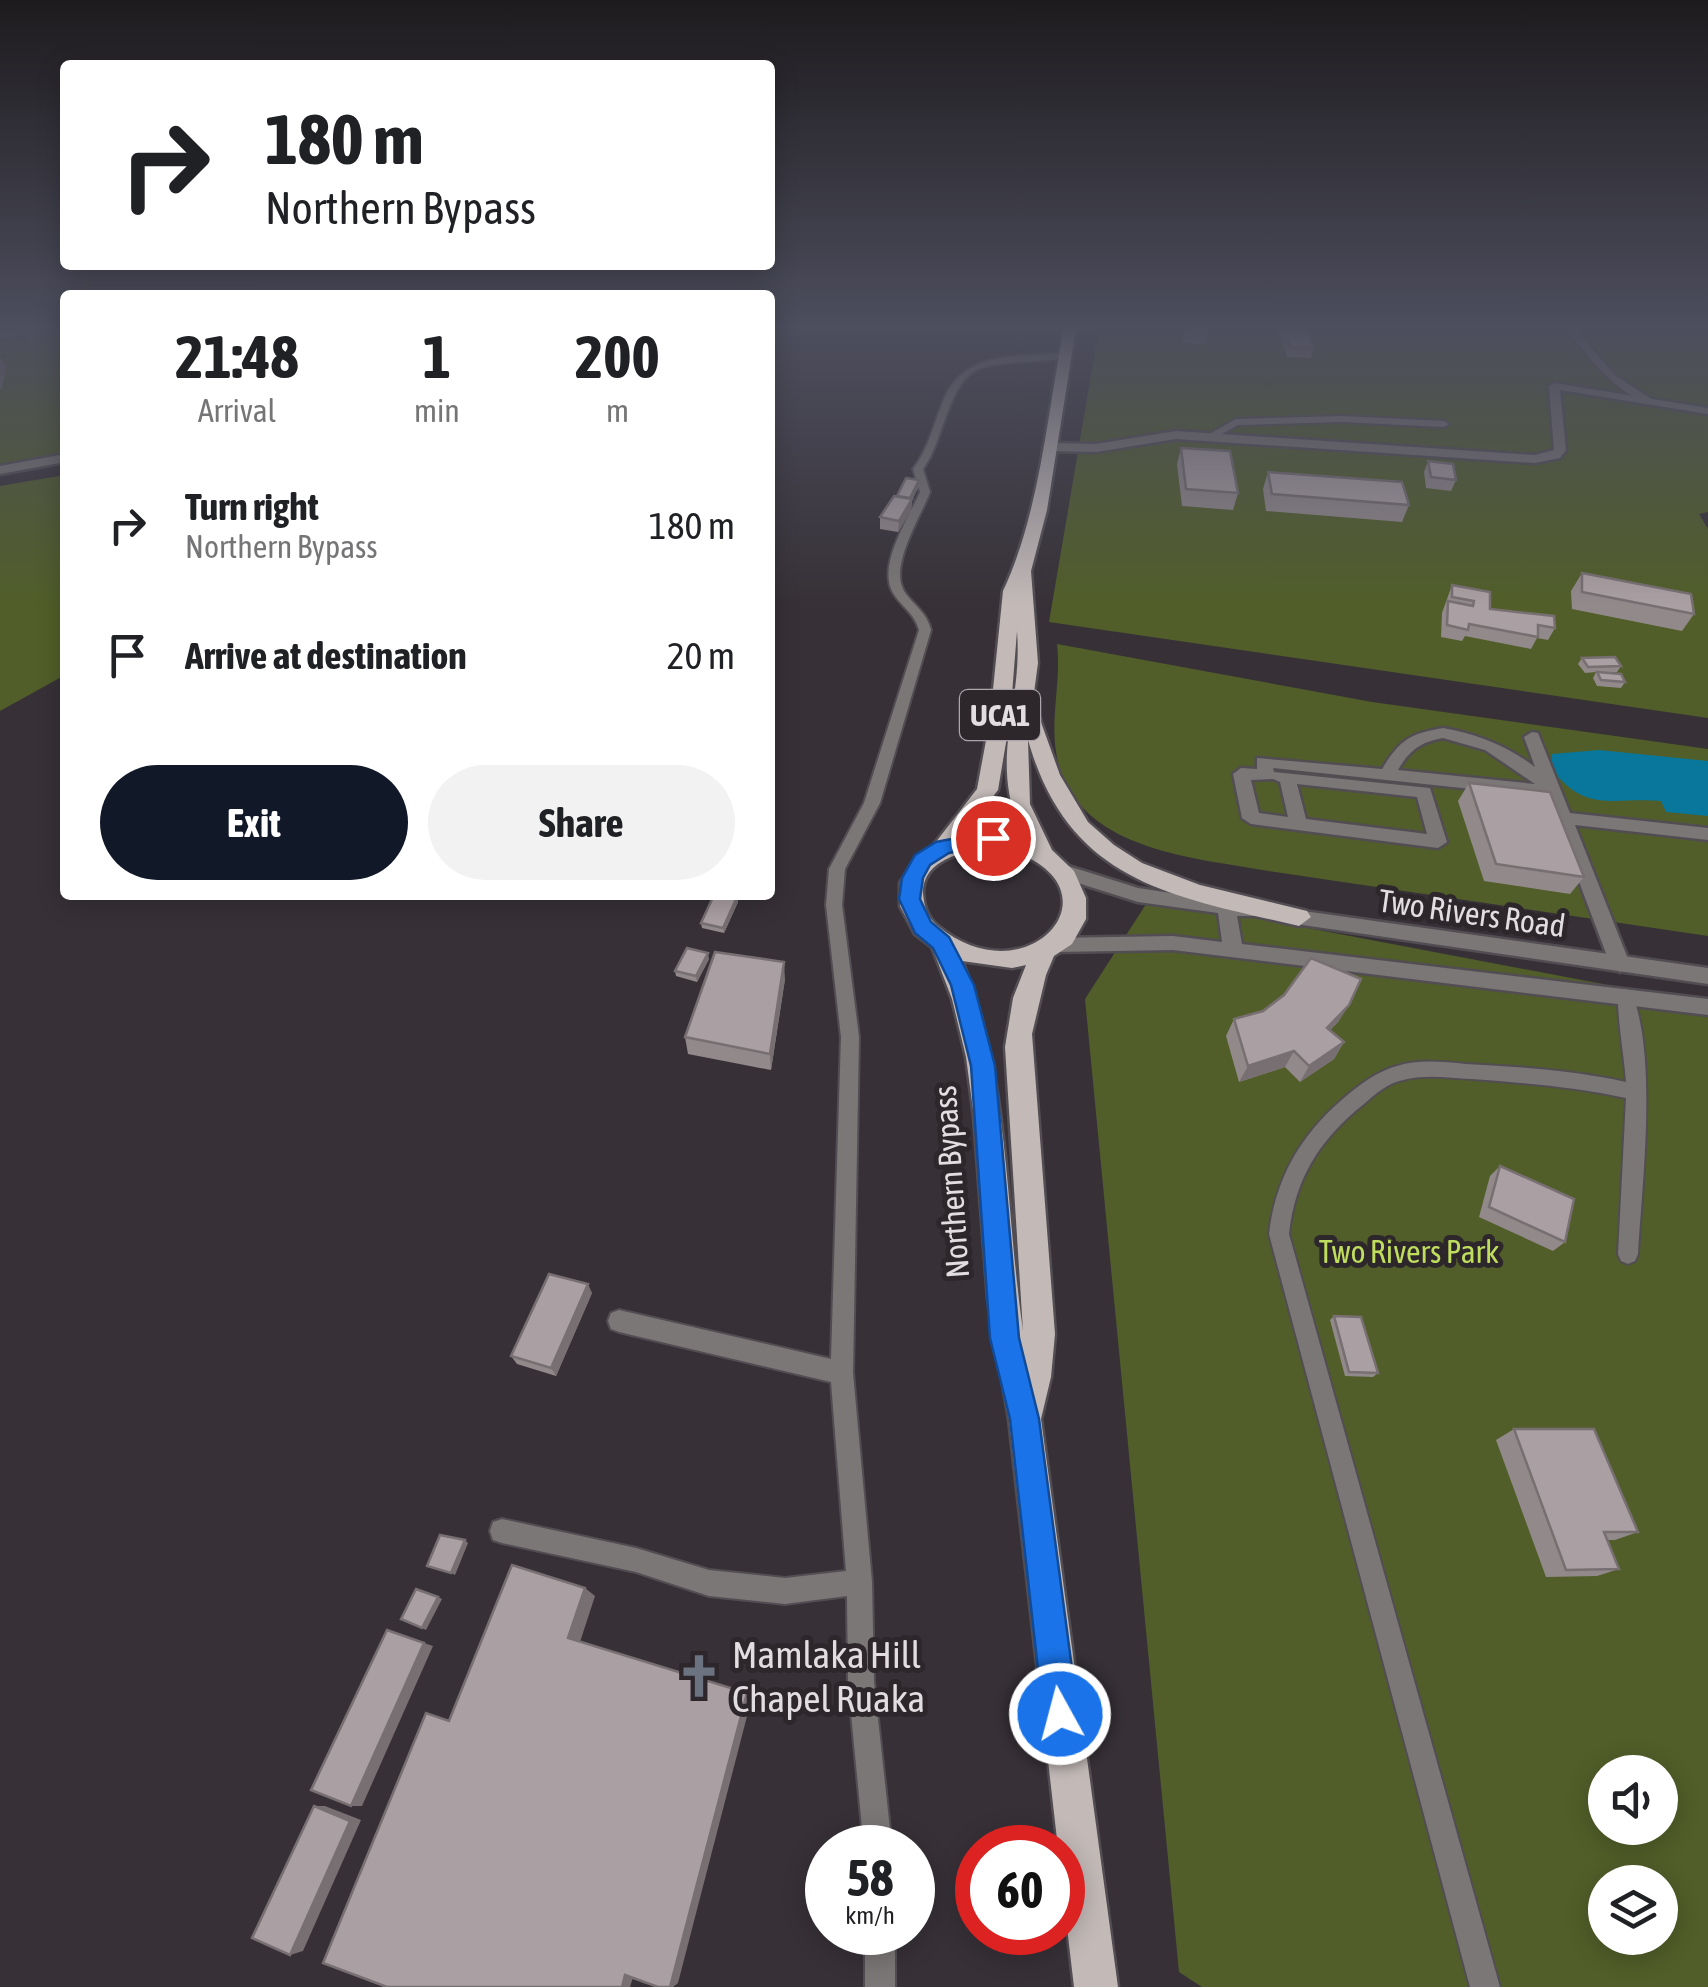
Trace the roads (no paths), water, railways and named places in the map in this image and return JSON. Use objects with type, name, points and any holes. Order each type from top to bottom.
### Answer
[{"type":"main road","name":"UCA1","points":[[943,847],[986,790],[1000,720],[1012,591],[1022,571],[1038,510],[1054,421]]},
{"type":"main road","name":"UCA1","points":[[1022,571],[1029,625],[1025,699],[1015,757],[1020,804],[1042,853]]},
{"type":"main road","points":[[1025,699],[1059,797],[1072,818],[1106,852],[1126,866],[1182,889],[1299,918]]},
{"type":"main road","points":[[943,847],[969,840],[1007,839],[1042,853],[1065,872]]},
{"type":"main road","name":"Northern Bypass","points":[[943,847],[922,860],[912,878],[910,899],[923,927],[942,942],[963,985],[983,1066],[1004,1338],[1024,1419],[1096,1987]]},
{"type":"main road","name":"Northern Bypass","points":[[1024,1419],[1035,1377],[1039,1334],[1018,1033],[1030,978],[1072,923],[1076,905],[1065,872]]},
{"type":"main road","points":[[942,942],[959,952],[989,959],[1016,959],[1050,948]]},
{"type":"street","points":[[1049,448],[1096,448],[1164,436],[1210,437],[1535,459],[1560,450],[1556,421]]},
{"type":"street","points":[[0,470],[60,459]]},
{"type":"street","points":[[1386,774],[1395,754],[1417,737],[1452,734],[1481,740],[1510,755],[1554,792]]},
{"type":"street","points":[[1532,737],[1564,818],[1621,996]]},
{"type":"street","points":[[1266,775],[1263,762],[1554,792]]},
{"type":"street","points":[[1241,774],[1266,775],[1424,792],[1438,842],[1251,818],[1241,774]]},
{"type":"street","points":[[1287,777],[1298,824]]},
{"type":"street","points":[[1564,818],[1708,834]]},
{"type":"street","name":"Two Rivers Road","points":[[1065,872],[1138,895],[1708,976]]},
{"type":"street","points":[[1228,908],[1234,950]]},
{"type":"street","name":"Two Rivers Road","points":[[1050,948],[1138,941],[1708,1007]]},
{"type":"lane","points":[[876,1825],[860,1682],[859,1582],[842,1373],[850,1056],[834,904],[838,869],[872,803],[925,630],[921,616],[892,579],[892,565],[926,492],[918,469],[934,452],[941,421]]},
{"type":"lane","points":[[1210,437],[1236,422],[1281,421]]},
{"type":"lane","points":[[1377,421],[1444,424]]},
{"type":"lane","points":[[1621,996],[1632,1026],[1635,1092],[1628,1254]]},
{"type":"lane","points":[[1486,1987],[1316,1379],[1279,1234],[1280,1218],[1298,1162],[1313,1137],[1338,1111],[1389,1076],[1434,1070],[1549,1076],[1635,1092]]},
{"type":"lane","points":[[619,1321],[842,1373]]},
{"type":"lane","points":[[502,1531],[636,1560],[709,1583],[785,1591],[859,1582]]},
{"type":"lane","points":[[880,1955],[880,1987]]},
{"type":"water","points":[[1599,750],[1708,761],[1708,816],[1666,812],[1661,801],[1589,798],[1564,783],[1552,769],[1552,754]]},
{"type":"place","name":"Mamlaka Hill Chapel Ruaka","points":[[699,1676]]},
{"type":"park label","name":"Two Rivers Park","points":[[1409,1251]]}]
